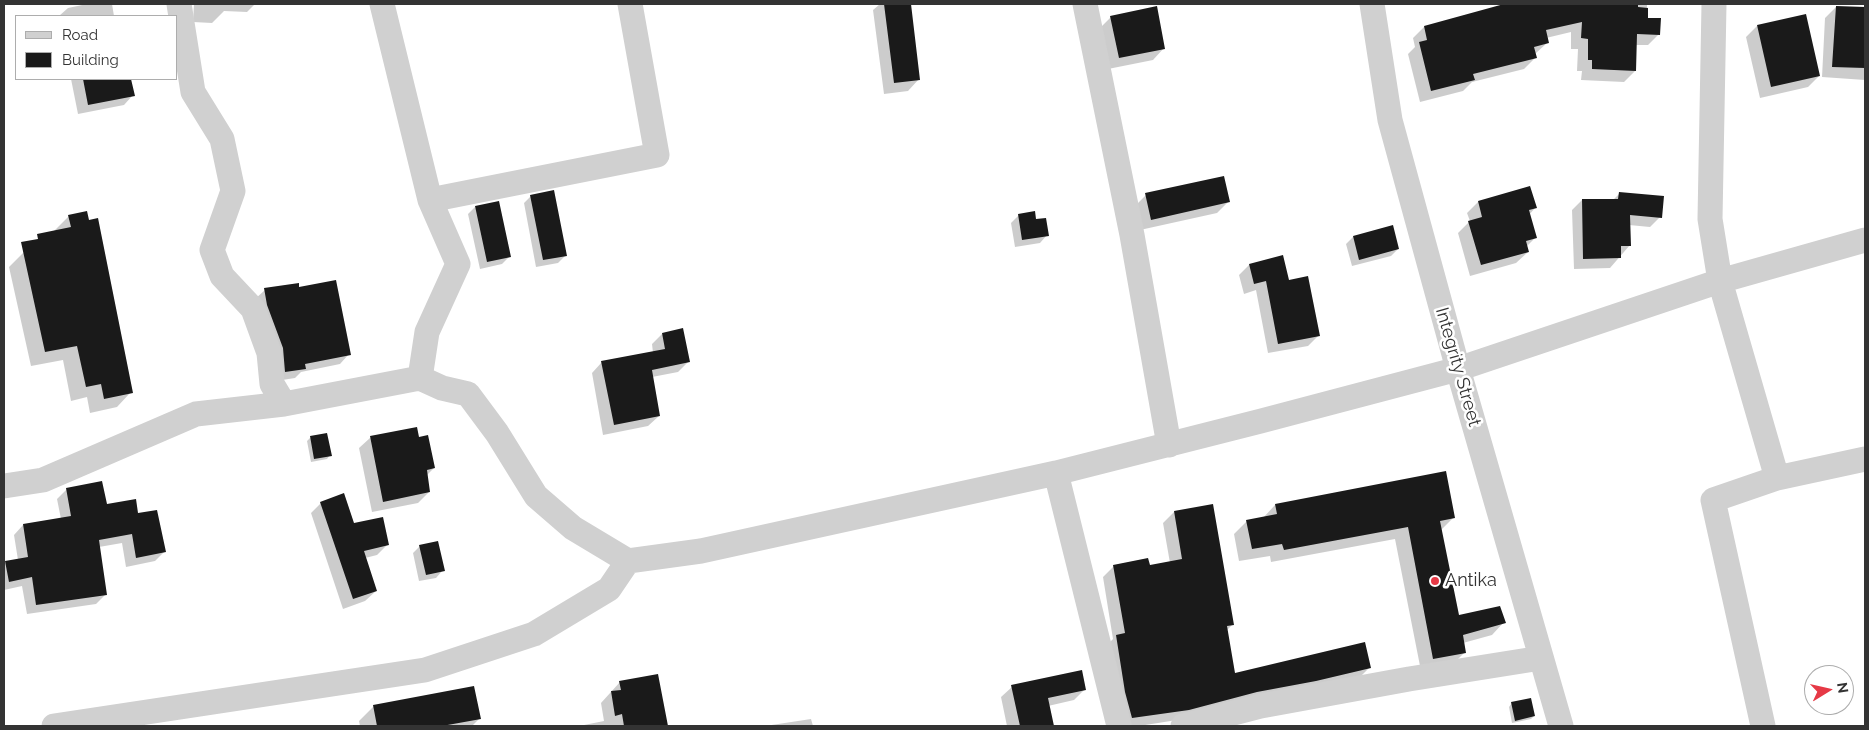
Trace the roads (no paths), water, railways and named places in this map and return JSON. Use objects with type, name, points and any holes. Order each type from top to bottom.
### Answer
[{"type":"street","points":[[180,4],[193,92],[222,140],[233,191],[212,250],[222,276],[253,309],[269,353],[272,384],[284,404]]},
{"type":"street","points":[[382,4],[430,200],[458,264],[427,332],[420,378]]},
{"type":"street","points":[[430,200],[657,155],[630,4]]},
{"type":"street","points":[[1086,4],[1132,235],[1169,445]]},
{"type":"street","name":"Integrity Street","points":[[1372,4],[1390,120],[1458,369],[1561,726]]},
{"type":"street","points":[[1714,4],[1710,219],[1720,281],[1777,478]]},
{"type":"street","points":[[4,486],[43,480],[196,414],[284,404],[420,378],[442,388],[468,394],[497,433],[536,496],[573,528],[628,561],[701,551],[1056,474],[1169,445],[1458,369],[1720,281],[1865,240]]},
{"type":"street","points":[[1763,726],[1713,500],[1777,478],[1865,459]]},
{"type":"street","points":[[1056,474],[1119,726]]},
{"type":"street","points":[[54,726],[425,670],[534,634],[609,589],[628,561]]},
{"type":"street","points":[[1183,726],[1261,706],[1409,679],[1541,658]]},
{"type":"place","name":"Antika","points":[[1435,581]]}]
